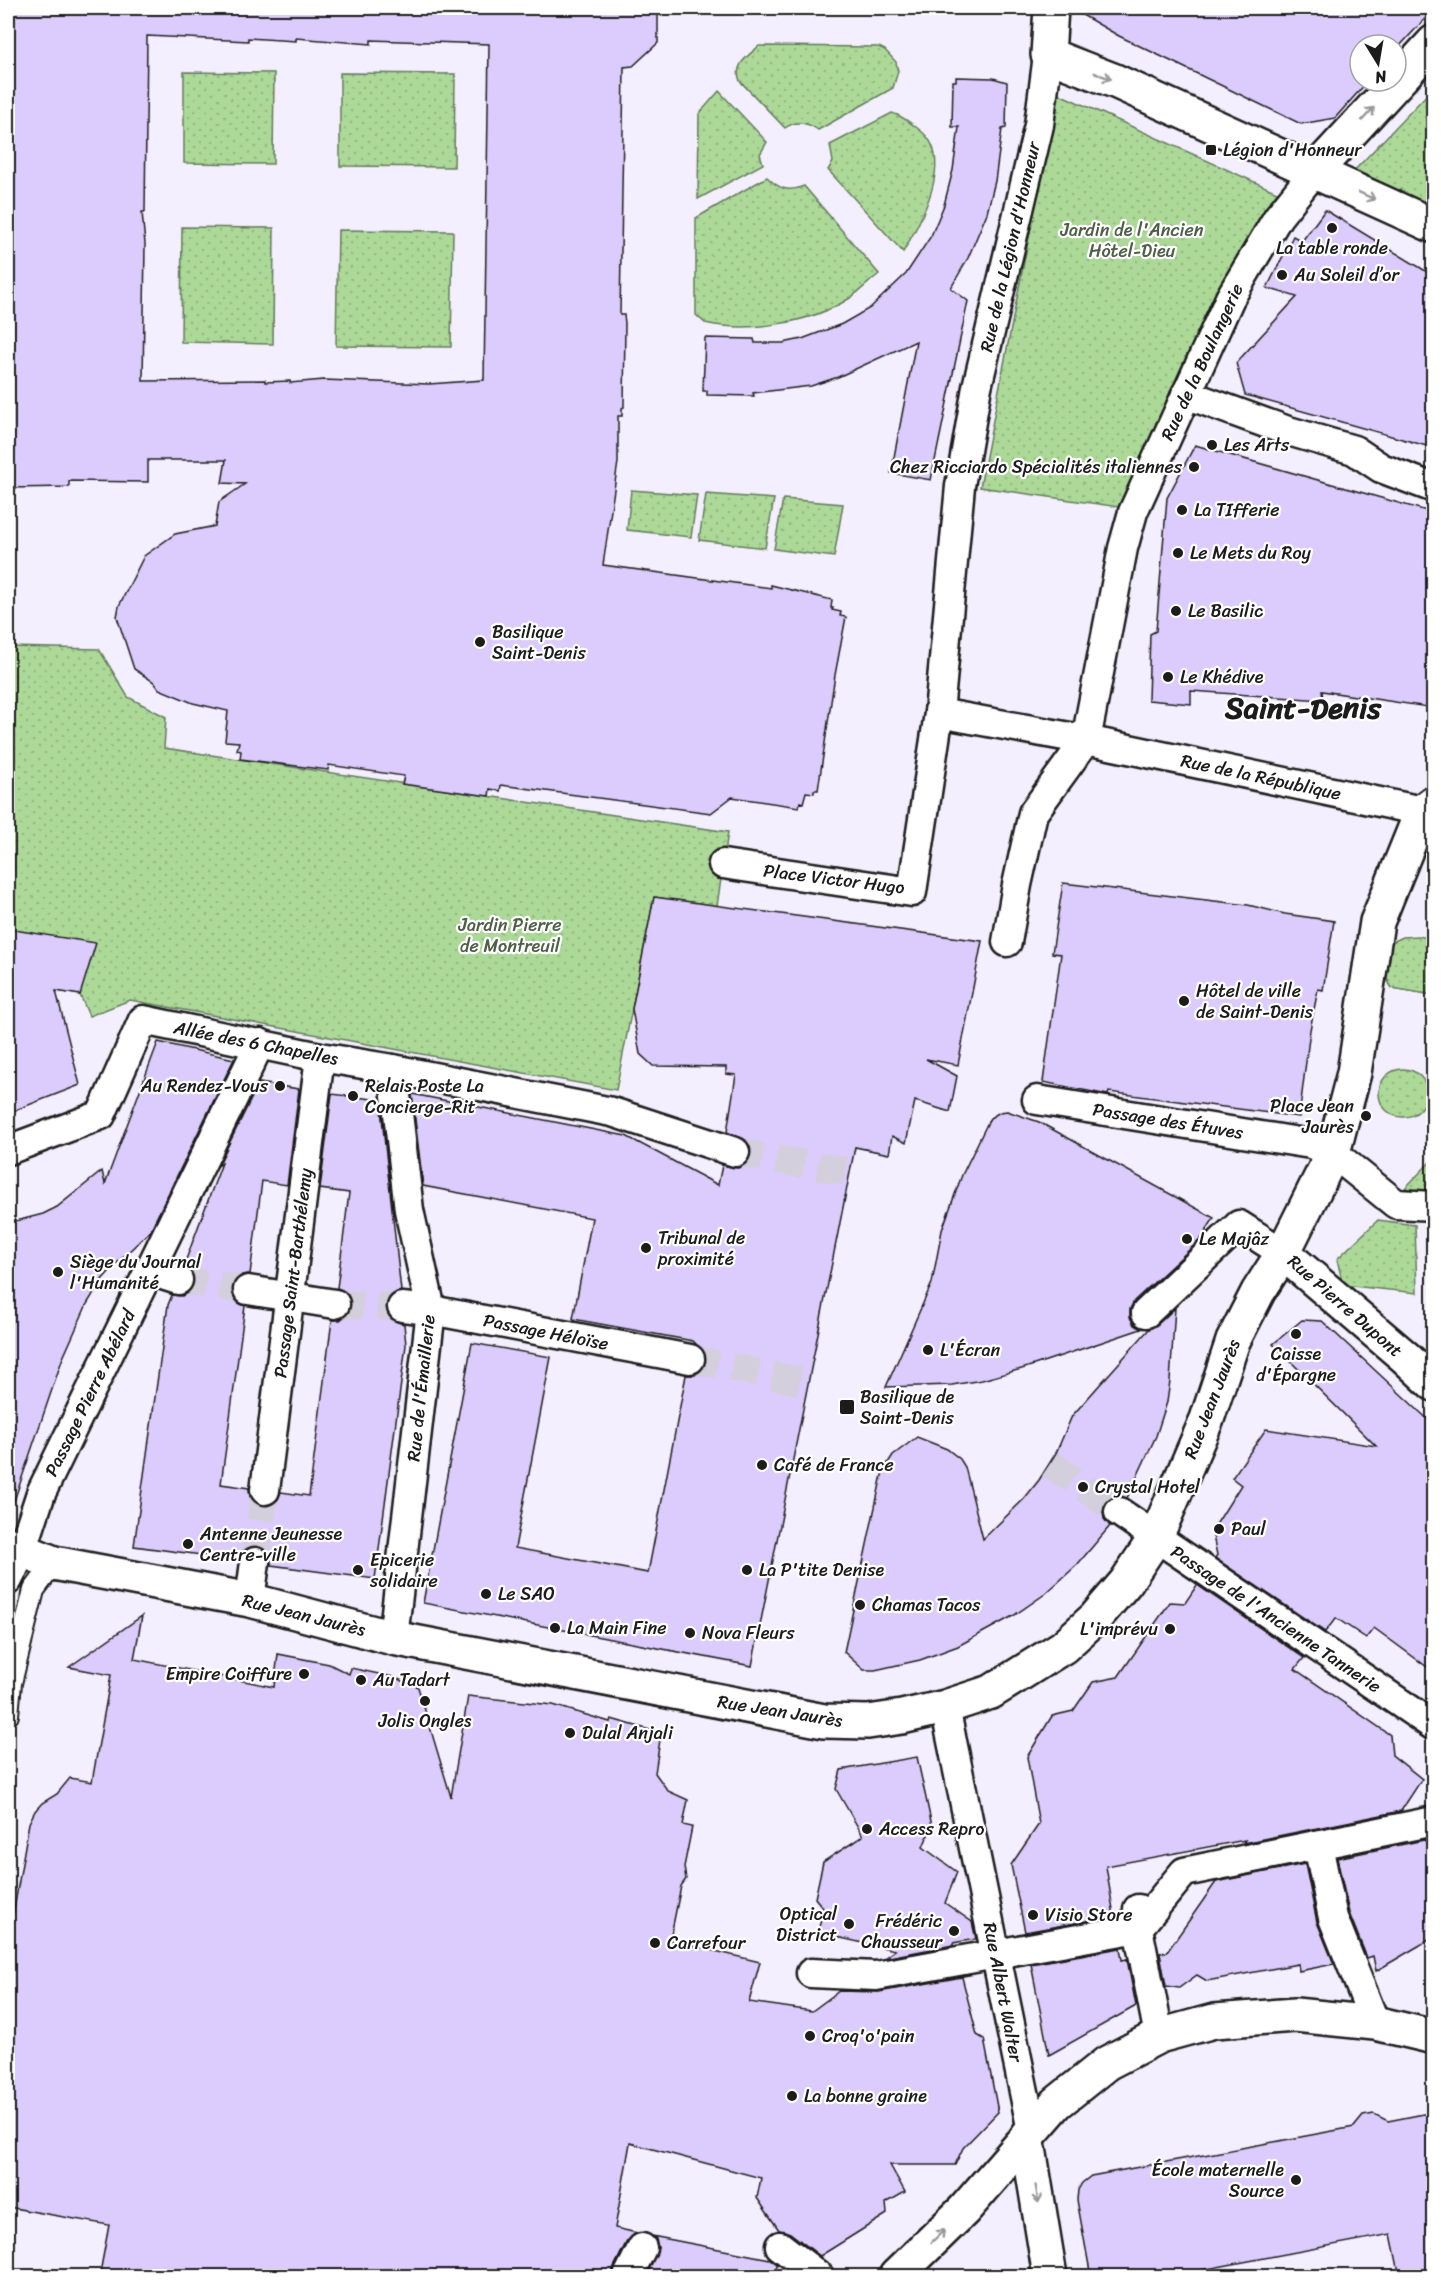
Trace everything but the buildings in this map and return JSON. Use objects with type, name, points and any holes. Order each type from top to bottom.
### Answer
[{"type":"street","name":"Rue de la Légion d'Honneur","points":[[960,486],[977,387],[1039,125],[1048,55],[1051,8]]},
{"type":"street","name":"Rue de la Boulangerie","points":[[1086,740],[1123,548],[1133,512],[1230,298],[1278,217],[1314,172],[1434,42]]},
{"type":"street","points":[[1048,55],[1115,81],[1434,226]]},
{"type":"street","points":[[1186,394],[1285,430],[1354,450],[1381,468],[1434,488]]},
{"type":"street","name":"Place Victor Hugo","points":[[723,864],[912,892],[939,713],[960,486]]},
{"type":"street","points":[[939,713],[1086,740],[1033,813],[1007,942]]},
{"type":"street","name":"Rue de la République","points":[[1086,740],[1428,807]]},
{"type":"street","name":"Rue Jean Jaurès","points":[[15,1548],[54,1563],[249,1600],[393,1638],[824,1721],[868,1722],[945,1707],[991,1692],[1063,1647],[1095,1618],[1126,1582],[1156,1536],[1207,1419],[1233,1341],[1258,1292],[1283,1252],[1333,1153],[1354,1073],[1377,922],[1428,807]]},
{"type":"street","name":"Allée des 6 Chapelles","points":[[8,1150],[101,1115],[143,1020],[320,1057],[612,1112],[735,1152]]},
{"type":"street","name":"Passage Pierre Abélard","points":[[8,1581],[15,1548],[260,1043]]},
{"type":"street","name":"Passage Saint-Barthélemy","points":[[265,1490],[320,1057]]},
{"type":"street","name":"Rue de l'Émaillerie","points":[[393,1069],[409,1210],[431,1310],[393,1638]]},
{"type":"street","name":"Passage des Étuves","points":[[1037,1100],[1311,1144],[1333,1153],[1396,1204],[1434,1206]]},
{"type":"street","points":[[1146,1313],[1239,1225],[1283,1252]]},
{"type":"street","name":"Rue Pierre Dupont","points":[[1283,1252],[1434,1384]]},
{"type":"street","points":[[150,1272],[178,1280]]},
{"type":"street","points":[[248,1290],[334,1304]]},
{"type":"street","name":"Passage Héloïse","points":[[402,1307],[431,1310],[690,1359]]},
{"type":"street","name":"Passage de l'Ancienne Tannerie","points":[[1119,1512],[1434,1726]]},
{"type":"street","points":[[249,1600],[255,1562]]},
{"type":"street","points":[[8,1592],[8,1601]]},
{"type":"street","name":"Rue Albert Walter","points":[[945,1707],[996,1953],[1030,2134],[1050,2277]]},
{"type":"street","points":[[811,1973],[876,1976],[1138,1928],[1184,1872],[1434,1821]]},
{"type":"street","points":[[1318,1845],[1333,1918],[1375,2023]]},
{"type":"street","points":[[1138,1898],[1138,1928],[1159,2036]]},
{"type":"street","points":[[896,2277],[964,2210],[1057,2103],[1107,2063],[1159,2036],[1214,2021],[1295,2015],[1375,2023],[1434,2037]]},
{"type":"street","points":[[780,2246],[819,2277]]},
{"type":"street","points":[[628,2277],[642,2248]]},
{"type":"lane","points":[[8,1715],[11,1683],[34,1590],[54,1563]]},
{"type":"green space","points":[[759,46],[879,47],[896,62],[898,71],[893,88],[818,130],[802,123],[785,128],[740,81],[738,75],[738,70],[746,57]]},
{"type":"green space","points":[[184,72],[274,73],[273,164],[184,163]]},
{"type":"green space","points":[[340,73],[455,74],[454,167],[340,166]]},
{"type":"green space","points":[[1433,88],[1433,208],[1352,173]]},
{"type":"green space","points":[[719,91],[767,142],[760,154],[763,164],[698,199],[699,114]]},
{"type":"green space","name":"Jardin de l'Ancien Hôtel-Dieu","points":[[1057,93],[1277,192],[1223,289],[1119,507],[980,487]]},
{"type":"green space","points":[[892,113],[908,121],[926,136],[934,149],[936,163],[930,195],[917,227],[903,252],[828,170],[833,162],[830,145]]},
{"type":"green space","points":[[767,177],[775,184],[788,189],[804,186],[879,274],[850,298],[835,307],[799,320],[741,327],[705,323],[696,315],[696,218]]},
{"type":"green space","points":[[182,227],[274,228],[273,344],[181,342]]},
{"type":"green space","points":[[338,230],[453,231],[451,347],[336,346]]},
{"type":"green space","points":[[631,490],[697,495],[691,537],[627,530]]},
{"type":"green space","points":[[706,494],[774,499],[765,548],[699,540]]},
{"type":"green space","points":[[783,499],[843,504],[834,557],[774,549]]},
{"type":"green space","name":"Jardin Pierre de Montreuil","points":[[8,647],[99,649],[128,697],[166,717],[164,748],[728,832],[717,906],[654,897],[616,1090],[130,1000],[89,1016],[80,995],[8,982],[19,931],[8,929]]},
{"type":"green space","points":[[1418,936],[1433,939],[1433,995],[1392,988],[1383,973],[1390,943],[1403,937]]},
{"type":"green space","points":[[1398,1069],[1408,1069],[1420,1076],[1427,1088],[1427,1098],[1420,1110],[1408,1117],[1398,1117],[1383,1106],[1379,1098],[1379,1088],[1390,1073]]},
{"type":"green space","points":[[1433,1159],[1433,1194],[1405,1188]]},
{"type":"green space","points":[[1378,1220],[1415,1225],[1417,1293],[1343,1285],[1337,1259]]},
{"type":"tunnel","points":[[735,1152],[850,1172]]},
{"type":"tunnel","points":[[178,1280],[248,1290]]},
{"type":"tunnel","points":[[335,1304],[402,1307]]},
{"type":"tunnel","points":[[690,1359],[808,1383]]},
{"type":"tunnel","points":[[1050,1464],[1119,1512]]},
{"type":"tunnel","points":[[255,1562],[265,1490]]},
{"type":"place","name":"Légion d'Honneur","points":[[1211,150]]},
{"type":"place","name":"La table ronde","points":[[1332,228]]},
{"type":"place","name":"Au Soleil d’or","points":[[1282,275]]},
{"type":"place","name":"Les Arts","points":[[1212,445]]},
{"type":"place","name":"Chez Ricciardo Spécialités italiennes","points":[[1194,467]]},
{"type":"place","name":"La TIfferie","points":[[1182,510]]},
{"type":"place","name":"Le Mets du Roy","points":[[1178,553]]},
{"type":"place","name":"Le Basilic","points":[[1176,611]]},
{"type":"place","name":"Basilique Saint-Denis","points":[[480,642]]},
{"type":"place","name":"Le Khédive","points":[[1168,677]]},
{"type":"place","name":"Hôtel de ville de Saint-Denis","points":[[1184,1001]]},
{"type":"place","name":"Au Rendez-Vous","points":[[280,1086]]},
{"type":"place","name":"Relais Poste La Concierge-Rit","points":[[353,1096]]},
{"type":"place","name":"Place Jean Jaurès","points":[[1366,1116]]},
{"type":"place","name":"Le Majâz","points":[[1187,1239]]},
{"type":"place","name":"Tribunal de proximité","points":[[646,1248]]},
{"type":"place","name":"Siège du Journal l'Humanité","points":[[58,1272]]},
{"type":"place","name":"Caisse d'Épargne","points":[[1296,1334]]},
{"type":"place","name":"L'Écran","points":[[928,1350]]},
{"type":"place","name":"Basilique de Saint-Denis","points":[[847,1407]]},
{"type":"place","name":"Café de France","points":[[762,1465]]},
{"type":"place","name":"Crystal Hotel","points":[[1083,1487]]},
{"type":"place","name":"Paul","points":[[1219,1529]]},
{"type":"place","name":"Antenne Jeunesse Centre-ville","points":[[188,1544]]},
{"type":"place","name":"Epicerie solidaire","points":[[358,1570]]},
{"type":"place","name":"La P'tite Denise","points":[[747,1570]]},
{"type":"place","name":"Le SAO","points":[[486,1594]]},
{"type":"place","name":"Chamas Tacos","points":[[860,1605]]},
{"type":"place","name":"La Main Fine","points":[[555,1628]]},
{"type":"place","name":"L'imprévu","points":[[1170,1629]]},
{"type":"place","name":"Nova Fleurs","points":[[690,1633]]},
{"type":"place","name":"Empire Coiffure","points":[[304,1674]]},
{"type":"place","name":"Au Tadart","points":[[361,1680]]},
{"type":"place","name":"Jolis Ongles","points":[[425,1701]]},
{"type":"place","name":"Dulal Anjali","points":[[570,1733]]},
{"type":"place","name":"Access Repro","points":[[867,1829]]},
{"type":"place","name":"Visio Store","points":[[1033,1915]]},
{"type":"place","name":"Optical District","points":[[849,1924]]},
{"type":"place","name":"Frédéric Chausseur","points":[[954,1931]]},
{"type":"place","name":"Carrefour","points":[[655,1943]]},
{"type":"place","name":"Croq'o'pain","points":[[810,2036]]},
{"type":"place","name":"La bonne graine","points":[[792,2096]]},
{"type":"place","name":"École maternelle Source","points":[[1296,2180]]},
{"type":"district","name":"Saint-Denis","points":[[1303,708]]}]
